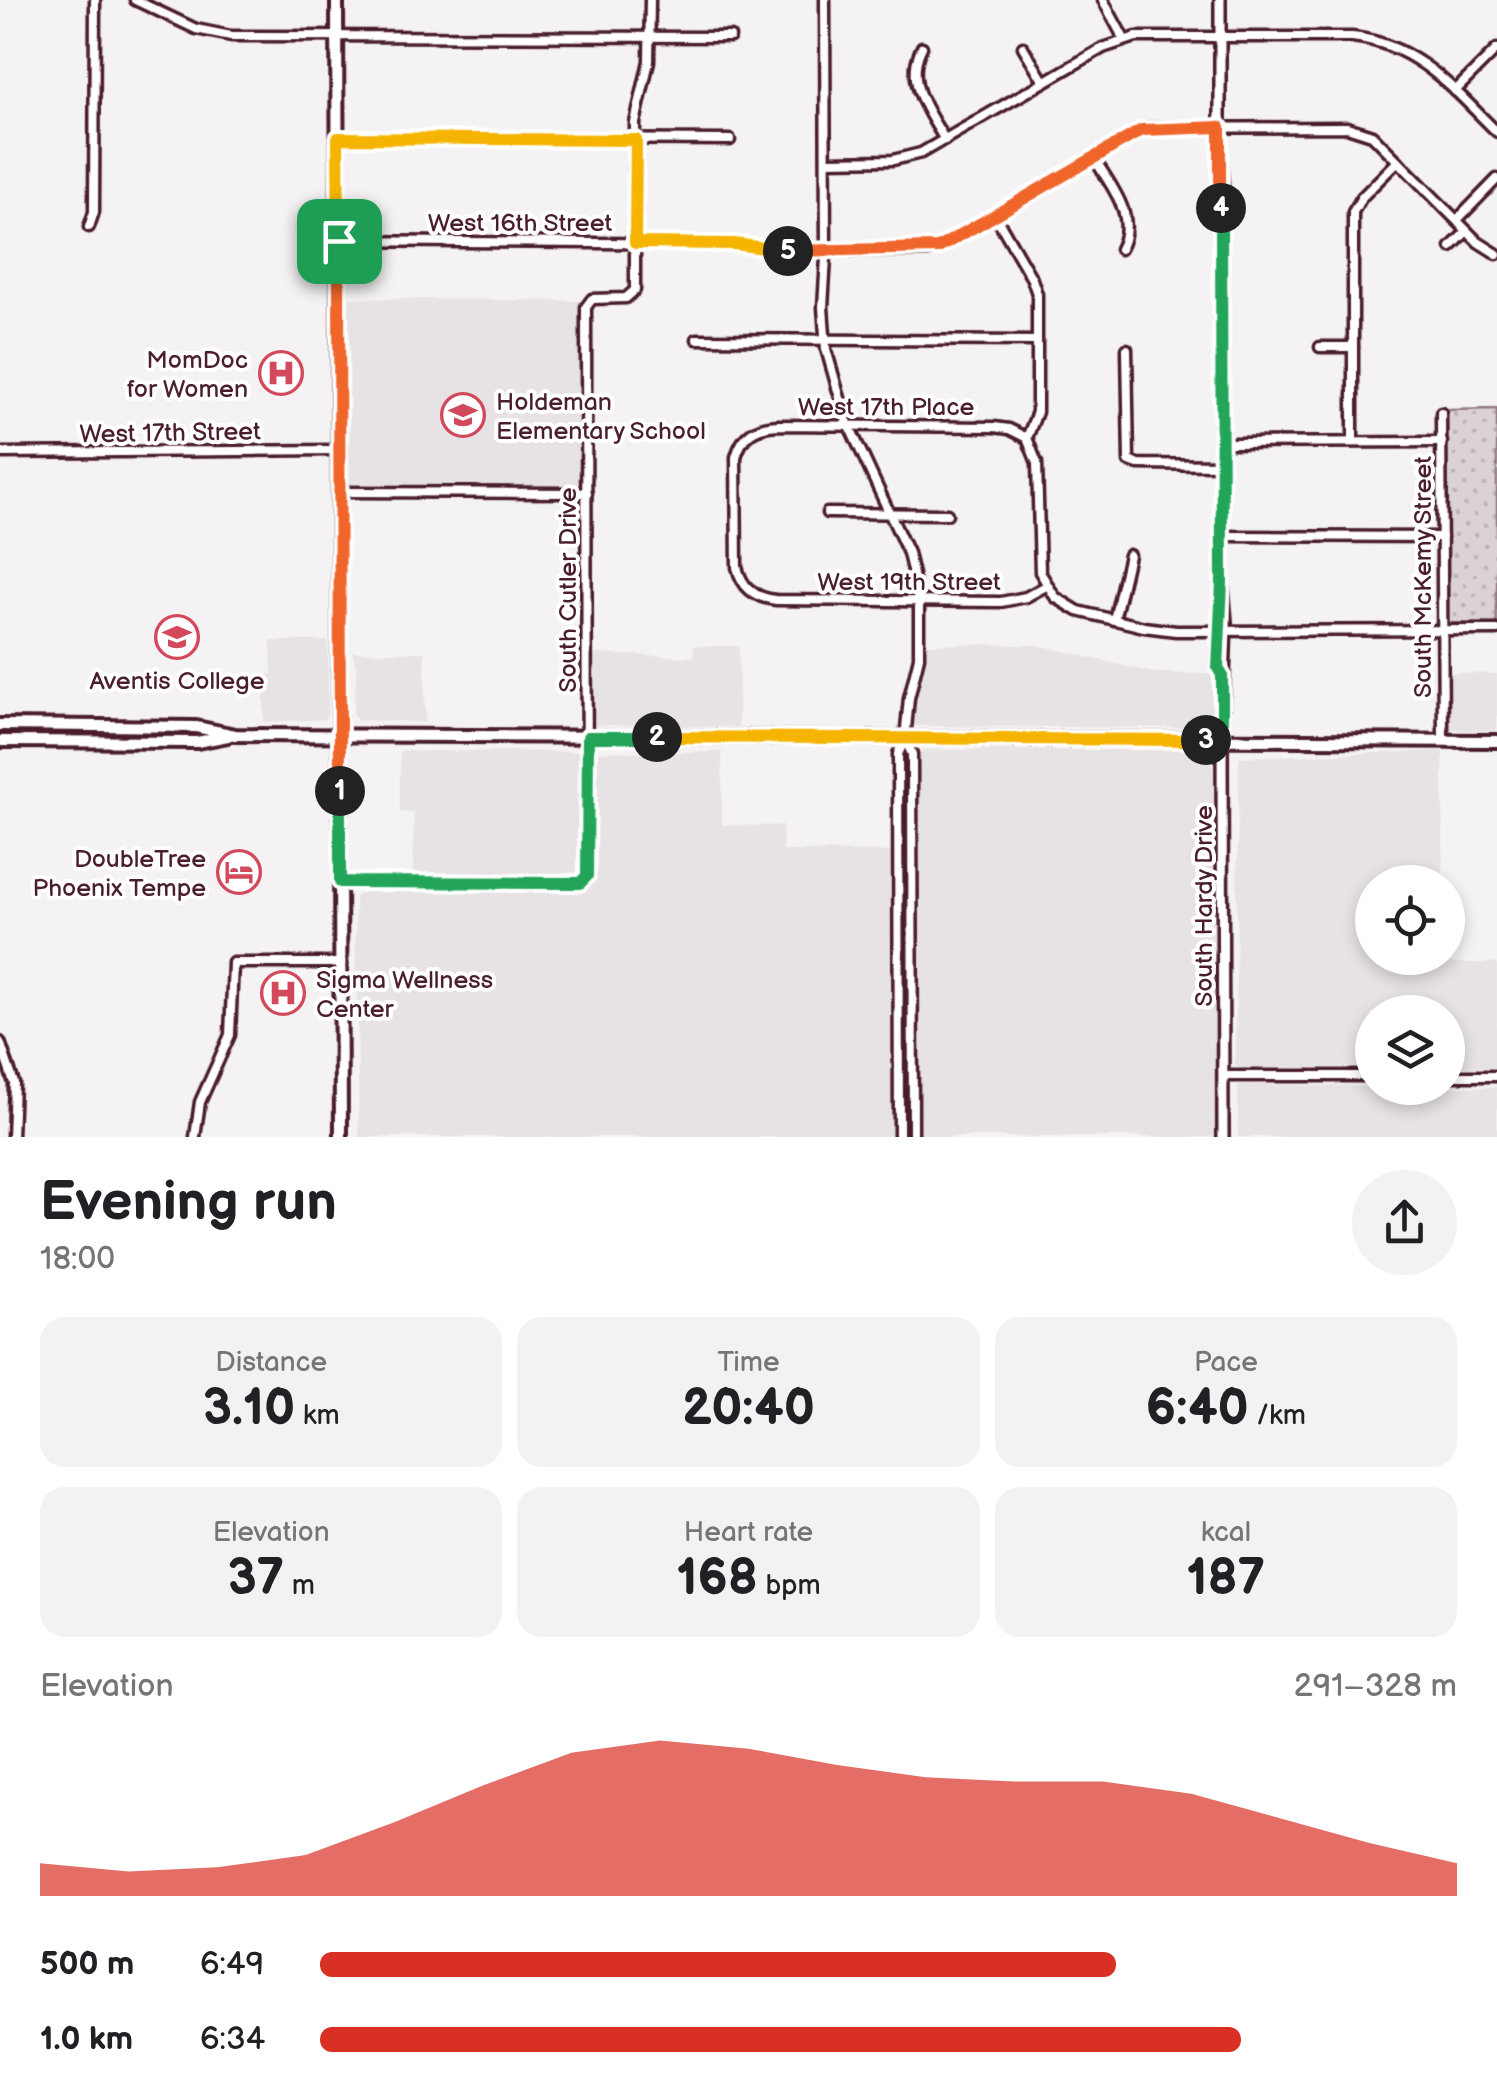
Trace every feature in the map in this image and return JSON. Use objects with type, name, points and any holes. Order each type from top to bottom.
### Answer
[{"type":"main road","points":[[337,0],[341,1137]]},
{"type":"main road","points":[[0,724],[196,727],[234,735]]},
{"type":"main road","points":[[0,740],[197,742],[234,735],[1497,741]]},
{"type":"street","points":[[88,227],[94,212],[94,0]]},
{"type":"street","points":[[135,0],[196,29],[221,34],[730,37]]},
{"type":"street","points":[[635,243],[637,109],[649,61],[650,0]]},
{"type":"street","points":[[825,0],[825,340],[849,426],[912,564],[919,602],[919,657],[905,739],[898,754],[899,1137]]},
{"type":"street","points":[[1103,0],[1124,39]]},
{"type":"street","name":"South Hardy Drive","points":[[1220,0],[1217,190],[1222,582],[1226,603],[1222,630],[1226,669],[1222,675],[1223,1137]]},
{"type":"street","points":[[826,161],[900,159],[921,153],[1124,39],[1352,37],[1380,41],[1421,60],[1497,132]]},
{"type":"street","points":[[922,47],[916,66],[917,88],[945,140]]},
{"type":"street","points":[[1023,47],[1044,82]]},
{"type":"street","points":[[1455,91],[1497,49]]},
{"type":"street","name":"West 16th Street","points":[[339,241],[734,244],[780,251],[932,250],[1147,128],[1353,128],[1372,135],[1483,246],[1497,254]]},
{"type":"street","points":[[338,138],[730,140]]},
{"type":"street","points":[[1094,158],[1125,213],[1127,231],[1120,248]]},
{"type":"street","points":[[1353,442],[1353,212],[1362,197],[1398,161]]},
{"type":"street","points":[[1456,220],[1497,180]]},
{"type":"street","points":[[996,215],[1034,284],[1037,412],[1027,438],[1037,463],[1038,559],[1046,586],[1055,597],[1072,608],[1160,630],[1497,630]]},
{"type":"street","points":[[1451,247],[1467,230]]},
{"type":"street","name":"South Cutler Drive","points":[[340,882],[585,880],[586,312],[589,300],[632,295],[636,286],[635,243]]},
{"type":"street","points":[[697,339],[1037,341]]},
{"type":"street","points":[[1320,348],[1353,347]]},
{"type":"street","points":[[1127,349],[1129,461],[1221,464]]},
{"type":"street","name":"South McKemy Street","points":[[1441,414],[1442,740]]},
{"type":"street","name":"West 17th Place","points":[[738,573],[736,465],[742,433],[771,426],[1002,428],[1027,438]]},
{"type":"street","points":[[1221,443],[1442,442]]},
{"type":"street","name":"West 17th Street","points":[[0,453],[340,450]]},
{"type":"street","points":[[340,492],[587,493]]},
{"type":"street","points":[[827,513],[948,514]]},
{"type":"street","points":[[1222,536],[1442,537]]},
{"type":"street","points":[[1114,620],[1129,555]]},
{"type":"street","name":"West 19th Street","points":[[738,573],[744,592],[776,600],[1007,602],[1046,586]]},
{"type":"street","points":[[905,739],[912,754],[913,1137]]},
{"type":"street","points":[[194,1137],[200,1102],[230,1035],[233,962],[340,963]]},
{"type":"street","points":[[0,1042],[12,1076],[15,1137]]},
{"type":"street","points":[[1224,1076],[1355,1076]]},
{"type":"street","points":[[1465,1076],[1497,1076]]},
{"type":"shaded area","name":"Holdeman Elementary School","points":[[339,298],[589,301],[587,493],[340,492]]},
{"type":"shaded area","points":[[1497,409],[1497,624],[1450,623],[1447,410]]},
{"type":"shaded area","points":[[271,641],[328,641],[325,719],[264,722],[264,675],[272,674]]},
{"type":"shaded area","points":[[924,644],[1039,645],[1153,673],[1213,674],[1211,723],[1205,728],[915,726],[911,718],[924,665]]},
{"type":"shaded area","points":[[694,646],[739,646],[738,727],[595,725],[592,654],[693,657]]},
{"type":"shaded area","points":[[352,652],[425,652],[425,722],[357,720],[353,714],[357,669]]},
{"type":"shaded area","points":[[1447,673],[1497,674],[1497,731],[1451,729]]},
{"type":"shaded area","points":[[923,750],[1192,750],[1209,756],[1213,766],[1215,852],[1216,1137],[359,1137],[355,897],[368,890],[580,889],[588,885],[595,866],[593,824],[579,823],[578,873],[413,873],[414,812],[400,812],[400,751],[722,752],[722,825],[782,826],[783,851],[895,852],[896,906],[915,906],[915,759]]},
{"type":"shaded area","points":[[1443,751],[1443,865],[1355,865],[1355,975],[1465,975],[1465,963],[1497,963],[1497,1067],[1465,1067],[1465,995],[1355,995],[1355,1067],[1239,1068],[1235,1064],[1239,757]]},
{"type":"shaded area","points":[[1238,1085],[1355,1086],[1355,1105],[1465,1105],[1465,1087],[1497,1087],[1497,1137],[1238,1137]]},
{"type":"place","name":"MomDoc for Women","points":[[281,373]]},
{"type":"place","name":"Holdeman Elementary School","points":[[463,415]]},
{"type":"place","name":"Aventis College","points":[[177,637]]},
{"type":"place","name":"DoubleTree Phoenix Tempe","points":[[239,872]]},
{"type":"place","name":"Sigma Wellness Center","points":[[283,993]]},
{"type":"route","points":[[1220,127],[1220,187],[1224,204],[1220,206],[1222,582],[1218,603],[1218,668],[1222,675],[1222,740],[588,737],[587,876],[580,883],[340,882],[339,241],[338,138],[636,140],[635,243],[734,244],[780,251],[922,251],[943,246],[1142,130],[1220,127]]}]
